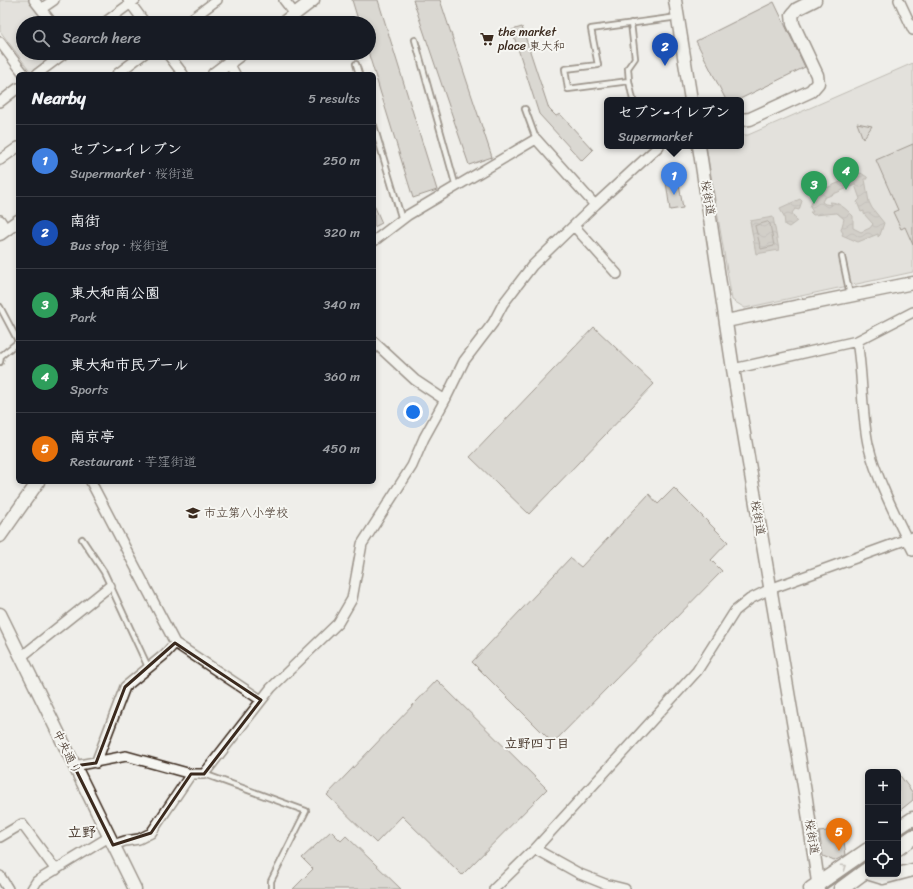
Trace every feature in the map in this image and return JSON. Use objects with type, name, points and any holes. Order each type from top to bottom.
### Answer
[{"type":"main road","points":[[901,828],[913,819]]},
{"type":"main road","points":[[901,846],[913,837]]},
{"type":"main road","points":[[817,887],[865,852]]},
{"type":"main road","points":[[841,889],[865,874]]},
{"type":"street","points":[[34,0],[46,16]]},
{"type":"street","points":[[41,9],[54,0]]},
{"type":"street","points":[[195,16],[217,0]]},
{"type":"street","points":[[284,0],[295,14]]},
{"type":"street","points":[[292,16],[313,0]]},
{"type":"street","points":[[675,0],[691,97]]},
{"type":"street","points":[[744,120],[750,119],[811,91],[818,83],[818,76],[793,24],[792,15],[798,8],[815,0]]},
{"type":"street","points":[[900,0],[913,30]]},
{"type":"street","points":[[113,16],[131,1],[141,16]]},
{"type":"street","points":[[0,42],[22,72]]},
{"type":"street","points":[[40,72],[55,60]]},
{"type":"street","points":[[120,72],[136,60]]},
{"type":"street","points":[[172,60],[181,72]]},
{"type":"street","points":[[217,72],[233,60]]},
{"type":"street","points":[[229,63],[234,72]]},
{"type":"street","points":[[0,102],[16,90]]},
{"type":"street","points":[[376,240],[402,220],[536,139],[595,205]]},
{"type":"street","points":[[0,160],[16,148]]},
{"type":"street","points":[[74,766],[96,763],[126,756],[191,774],[204,774],[271,688],[338,623],[352,598],[362,544],[412,466],[424,438],[464,361],[493,323],[503,304],[532,266],[656,149]]},
{"type":"street","name":"桜街道","points":[[700,149],[733,369],[805,792],[817,887]]},
{"type":"street","points":[[2,228],[16,221]]},
{"type":"street","points":[[574,226],[617,274]]},
{"type":"street","points":[[726,321],[913,284]]},
{"type":"street","points":[[733,369],[858,341],[913,312]]},
{"type":"street","points":[[858,341],[868,444],[877,472],[910,538],[913,551]]},
{"type":"street","points":[[376,344],[415,380],[445,400]]},
{"type":"street","points":[[0,536],[37,484]]},
{"type":"street","points":[[92,484],[175,643],[261,700]]},
{"type":"street","points":[[494,889],[535,849],[697,671],[735,611],[750,599],[770,589],[910,538]]},
{"type":"street","points":[[22,657],[110,586]]},
{"type":"street","name":"中央通り","points":[[0,614],[135,889]]},
{"type":"street","points":[[96,763],[124,687],[164,655],[175,643]]},
{"type":"street","points":[[32,889],[38,881],[56,870],[111,841],[139,839],[151,833],[191,774]]},
{"type":"street","points":[[0,837],[22,824],[56,870]]},
{"type":"street","points":[[535,849],[580,874],[605,884],[625,889]]},
{"type":"street","points":[[901,873],[913,870]]},
{"type":"street","points":[[0,876],[8,889]]},
{"type":"lane","points":[[628,81],[568,89],[565,69],[598,65],[591,29],[678,17]]},
{"type":"lane","points":[[631,23],[635,58],[628,68],[628,81],[632,97]]},
{"type":"lane","points":[[415,40],[456,187]]},
{"type":"lane","points":[[356,64],[358,72]]},
{"type":"lane","points":[[525,109],[536,139]]},
{"type":"lane","points":[[376,133],[402,220]]},
{"type":"lane","points":[[842,257],[850,296]]},
{"type":"lane","points":[[0,307],[16,338]]},
{"type":"lane","points":[[0,362],[1,356],[16,344]]},
{"type":"lane","points":[[82,539],[104,572],[148,667]]},
{"type":"lane","points":[[204,774],[306,811],[271,881],[271,889]]},
{"type":"highlighted area","points":[[175,643],[261,700],[204,774],[191,774],[151,833],[113,845],[74,766],[96,763],[125,687]]},
{"type":"shaded area","points":[[0,0],[29,0],[41,16],[16,16],[16,52],[0,31]]},
{"type":"shaded area","points":[[22,60],[47,60],[31,72]]},
{"type":"shaded area","points":[[913,63],[913,272],[745,308],[732,300],[707,149],[744,149],[744,135],[748,135]]},
{"type":"water","points":[[861,173],[868,179],[865,179],[869,202],[884,223],[880,235],[878,237],[878,234],[858,242],[842,235],[843,233],[841,230],[844,219],[837,213],[813,215],[810,212],[813,212],[810,207],[815,193]],"holes":[[[855,185],[860,199],[857,202],[861,212],[864,211],[864,214],[873,224],[870,228],[861,232],[853,228],[853,216],[845,208],[833,202],[830,202],[832,205],[822,202],[824,198]]]},
{"type":"water","points":[[800,199],[802,201],[799,210],[795,209],[792,213],[797,221],[789,227],[785,225],[784,216],[780,208]]},
{"type":"water","points":[[773,217],[779,250],[756,254],[750,221]]},
{"type":"building","points":[[352,0],[378,0],[437,190],[413,198],[376,78],[376,72],[374,72],[371,60],[376,60],[376,16],[357,16]]},
{"type":"building","points":[[413,0],[440,0],[492,157],[469,165]]},
{"type":"building","points":[[774,2],[805,67],[744,97],[724,97],[696,41]]},
{"type":"building","points":[[522,27],[549,109],[556,116],[560,114],[593,150],[582,161],[539,114],[512,30]]},
{"type":"building","points":[[857,123],[872,126],[863,139]]},
{"type":"building","points":[[913,144],[913,245],[905,227],[901,229],[893,212],[898,210],[876,160]]},
{"type":"building","points":[[677,173],[683,208],[670,210],[666,182]]},
{"type":"building","points":[[376,210],[382,223],[376,226]]},
{"type":"building","points":[[594,327],[654,384],[529,514],[470,457]]},
{"type":"building","points":[[674,488],[728,542],[711,560],[722,571],[553,743],[472,662],[570,558],[581,567],[649,494],[658,504]]},
{"type":"building","points":[[437,680],[547,789],[462,875],[402,816],[376,843],[327,795]]},
{"type":"building","points":[[901,777],[913,793],[913,800],[901,810]]},
{"type":"building","points":[[842,829],[846,855],[834,861],[823,856],[819,832]]},
{"type":"building","points":[[331,831],[341,841],[346,836],[401,889],[293,889],[313,869],[302,858]]},
{"type":"railway","points":[[901,835],[913,827]]},
{"type":"railway","points":[[825,889],[865,861]]},
{"type":"place","name":"the market place 東大和","points":[[487,39]]},
{"type":"place","name":"南街","points":[[665,66]]},
{"type":"place","name":"東大和市民プール","points":[[846,190]]},
{"type":"place","name":"セブン-イレブン","points":[[674,195]]},
{"type":"place","name":"東大和南公園","points":[[814,204]]},
{"type":"place","name":"市立第八小学校","points":[[193,513]]},
{"type":"place","name":"南京亭","points":[[839,851]]},
{"type":"district","name":"立野四丁目","points":[[537,743]]},
{"type":"district","name":"立野","points":[[82,832]]}]
